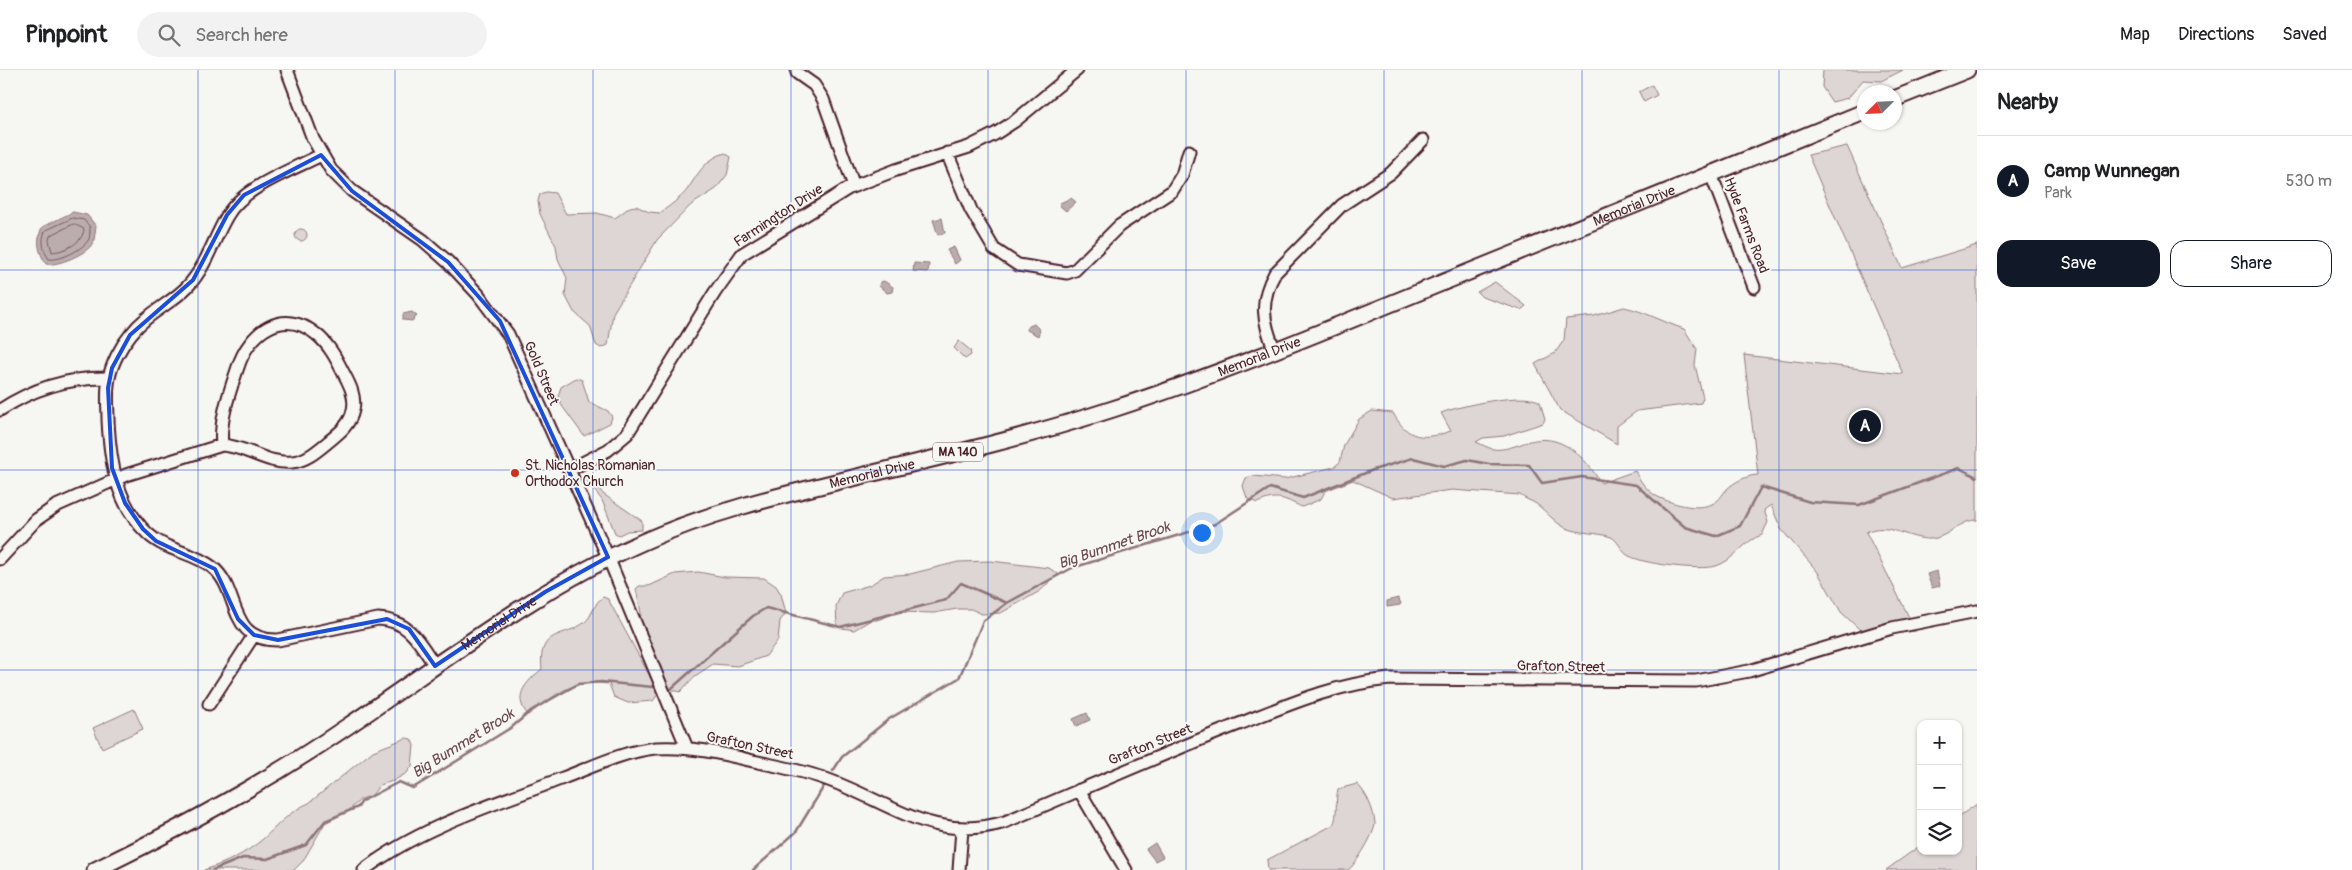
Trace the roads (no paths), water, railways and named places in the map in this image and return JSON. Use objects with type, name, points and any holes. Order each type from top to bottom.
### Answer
[{"type":"main road","points":[[1902,97],[1967,70]]},
{"type":"main road","name":"Memorial Drive","points":[[94,870],[177,829],[260,782],[310,751],[524,606],[608,557],[673,529],[719,513],[1074,421],[1158,394],[1275,351],[1857,115]]},
{"type":"street","name":"Gold Street","points":[[288,70],[300,108],[321,155],[338,178],[423,240],[448,262],[500,321],[516,348],[608,557],[687,748]]},
{"type":"street","name":"Farmington Drive","points":[[569,470],[614,447],[627,434],[715,292],[739,258],[762,240],[854,186],[982,141],[1005,128],[1077,70]]},
{"type":"street","points":[[796,73],[814,85],[823,99],[854,186]]},
{"type":"street","points":[[1275,351],[1265,322],[1263,302],[1267,286],[1275,274],[1342,205],[1391,173],[1423,140]]},
{"type":"street","points":[[947,154],[971,210],[994,249],[1018,266],[1067,273],[1075,270],[1119,226],[1172,191],[1182,174],[1189,151]]},
{"type":"street","points":[[321,155],[252,191],[232,208],[194,280],[183,291],[150,314],[130,334],[121,349],[109,378],[109,444],[115,479],[131,513],[149,535],[215,569],[227,590],[238,619],[254,635],[269,640],[278,640],[378,619],[387,620],[409,629],[435,666]]},
{"type":"street","name":"Hyde Farms Road","points":[[1711,174],[1754,287]]},
{"type":"street","points":[[0,559],[45,513],[115,479],[222,445],[236,446],[274,460],[290,462],[308,457],[346,426],[353,411],[353,395],[339,363],[322,339],[304,326],[284,323],[266,328],[250,340],[241,358],[224,416],[221,431],[222,445]]},
{"type":"street","points":[[0,410],[38,390],[85,379],[109,378]]},
{"type":"street","name":"Grafton Street","points":[[364,870],[419,836],[612,759],[643,750],[687,748],[804,772],[825,779],[934,826],[962,830],[982,828],[1005,822],[1318,693],[1353,683],[1390,678],[1668,682],[1704,680],[1749,671],[1892,628],[1977,611]]},
{"type":"street","points":[[209,704],[254,635]]},
{"type":"street","points":[[1079,790],[1126,870]]},
{"type":"street","points":[[959,870],[962,830]]},
{"type":"water","points":[[1071,198],[1076,202],[1066,211],[1060,206],[1060,203]]},
{"type":"water","points":[[73,212],[87,215],[96,226],[93,243],[85,251],[72,258],[58,263],[46,264],[39,246],[42,227]]},
{"type":"water","points":[[942,218],[945,233],[938,235],[933,220]]},
{"type":"water","points":[[954,247],[960,260],[955,264],[947,250]]},
{"type":"water","points":[[914,263],[929,264],[928,272],[913,271]]},
{"type":"water","points":[[884,281],[893,287],[892,292],[887,293],[879,286],[880,282]]},
{"type":"water","points":[[412,312],[417,316],[412,321],[403,320],[403,314]]},
{"type":"water","points":[[1034,324],[1040,330],[1038,336],[1027,330],[1027,327]]},
{"type":"water","points":[[1937,571],[1940,586],[1932,588],[1927,574]]},
{"type":"water","points":[[1398,598],[1401,603],[1400,605],[1387,607],[1387,601]]},
{"type":"water","points":[[1087,713],[1090,720],[1076,726],[1073,719]]},
{"type":"water","points":[[1155,843],[1163,857],[1155,861],[1146,849]]},
{"type":"waterway","name":"Big Bummet Brook","points":[[672,688],[753,616],[766,608],[840,627],[946,600],[961,583],[1007,603],[1072,568],[1215,524],[1270,488],[1303,498],[1373,470],[1413,458],[1444,466],[1467,460],[1489,464],[1529,465],[1542,483],[1582,477],[1636,485],[1685,527],[1716,536],[1740,526],[1761,487],[1810,502],[1859,505],[1959,468],[1977,477]]},
{"type":"waterway","points":[[833,771],[842,757],[889,719],[959,678],[983,621],[1007,603]]},
{"type":"waterway","name":"Big Bummet Brook","points":[[213,870],[243,858],[267,859],[306,845],[325,821],[358,807],[362,801],[399,782],[413,788],[512,727],[532,710],[578,684],[601,682],[653,687]]},
{"type":"waterway","points":[[753,870],[796,832],[824,786]]},
{"type":"place","name":"Camp Wunnegan","points":[[1865,426]]},
{"type":"place","name":"St. Nicholas Romanian Orthodox Church","points":[[515,473]]}]
